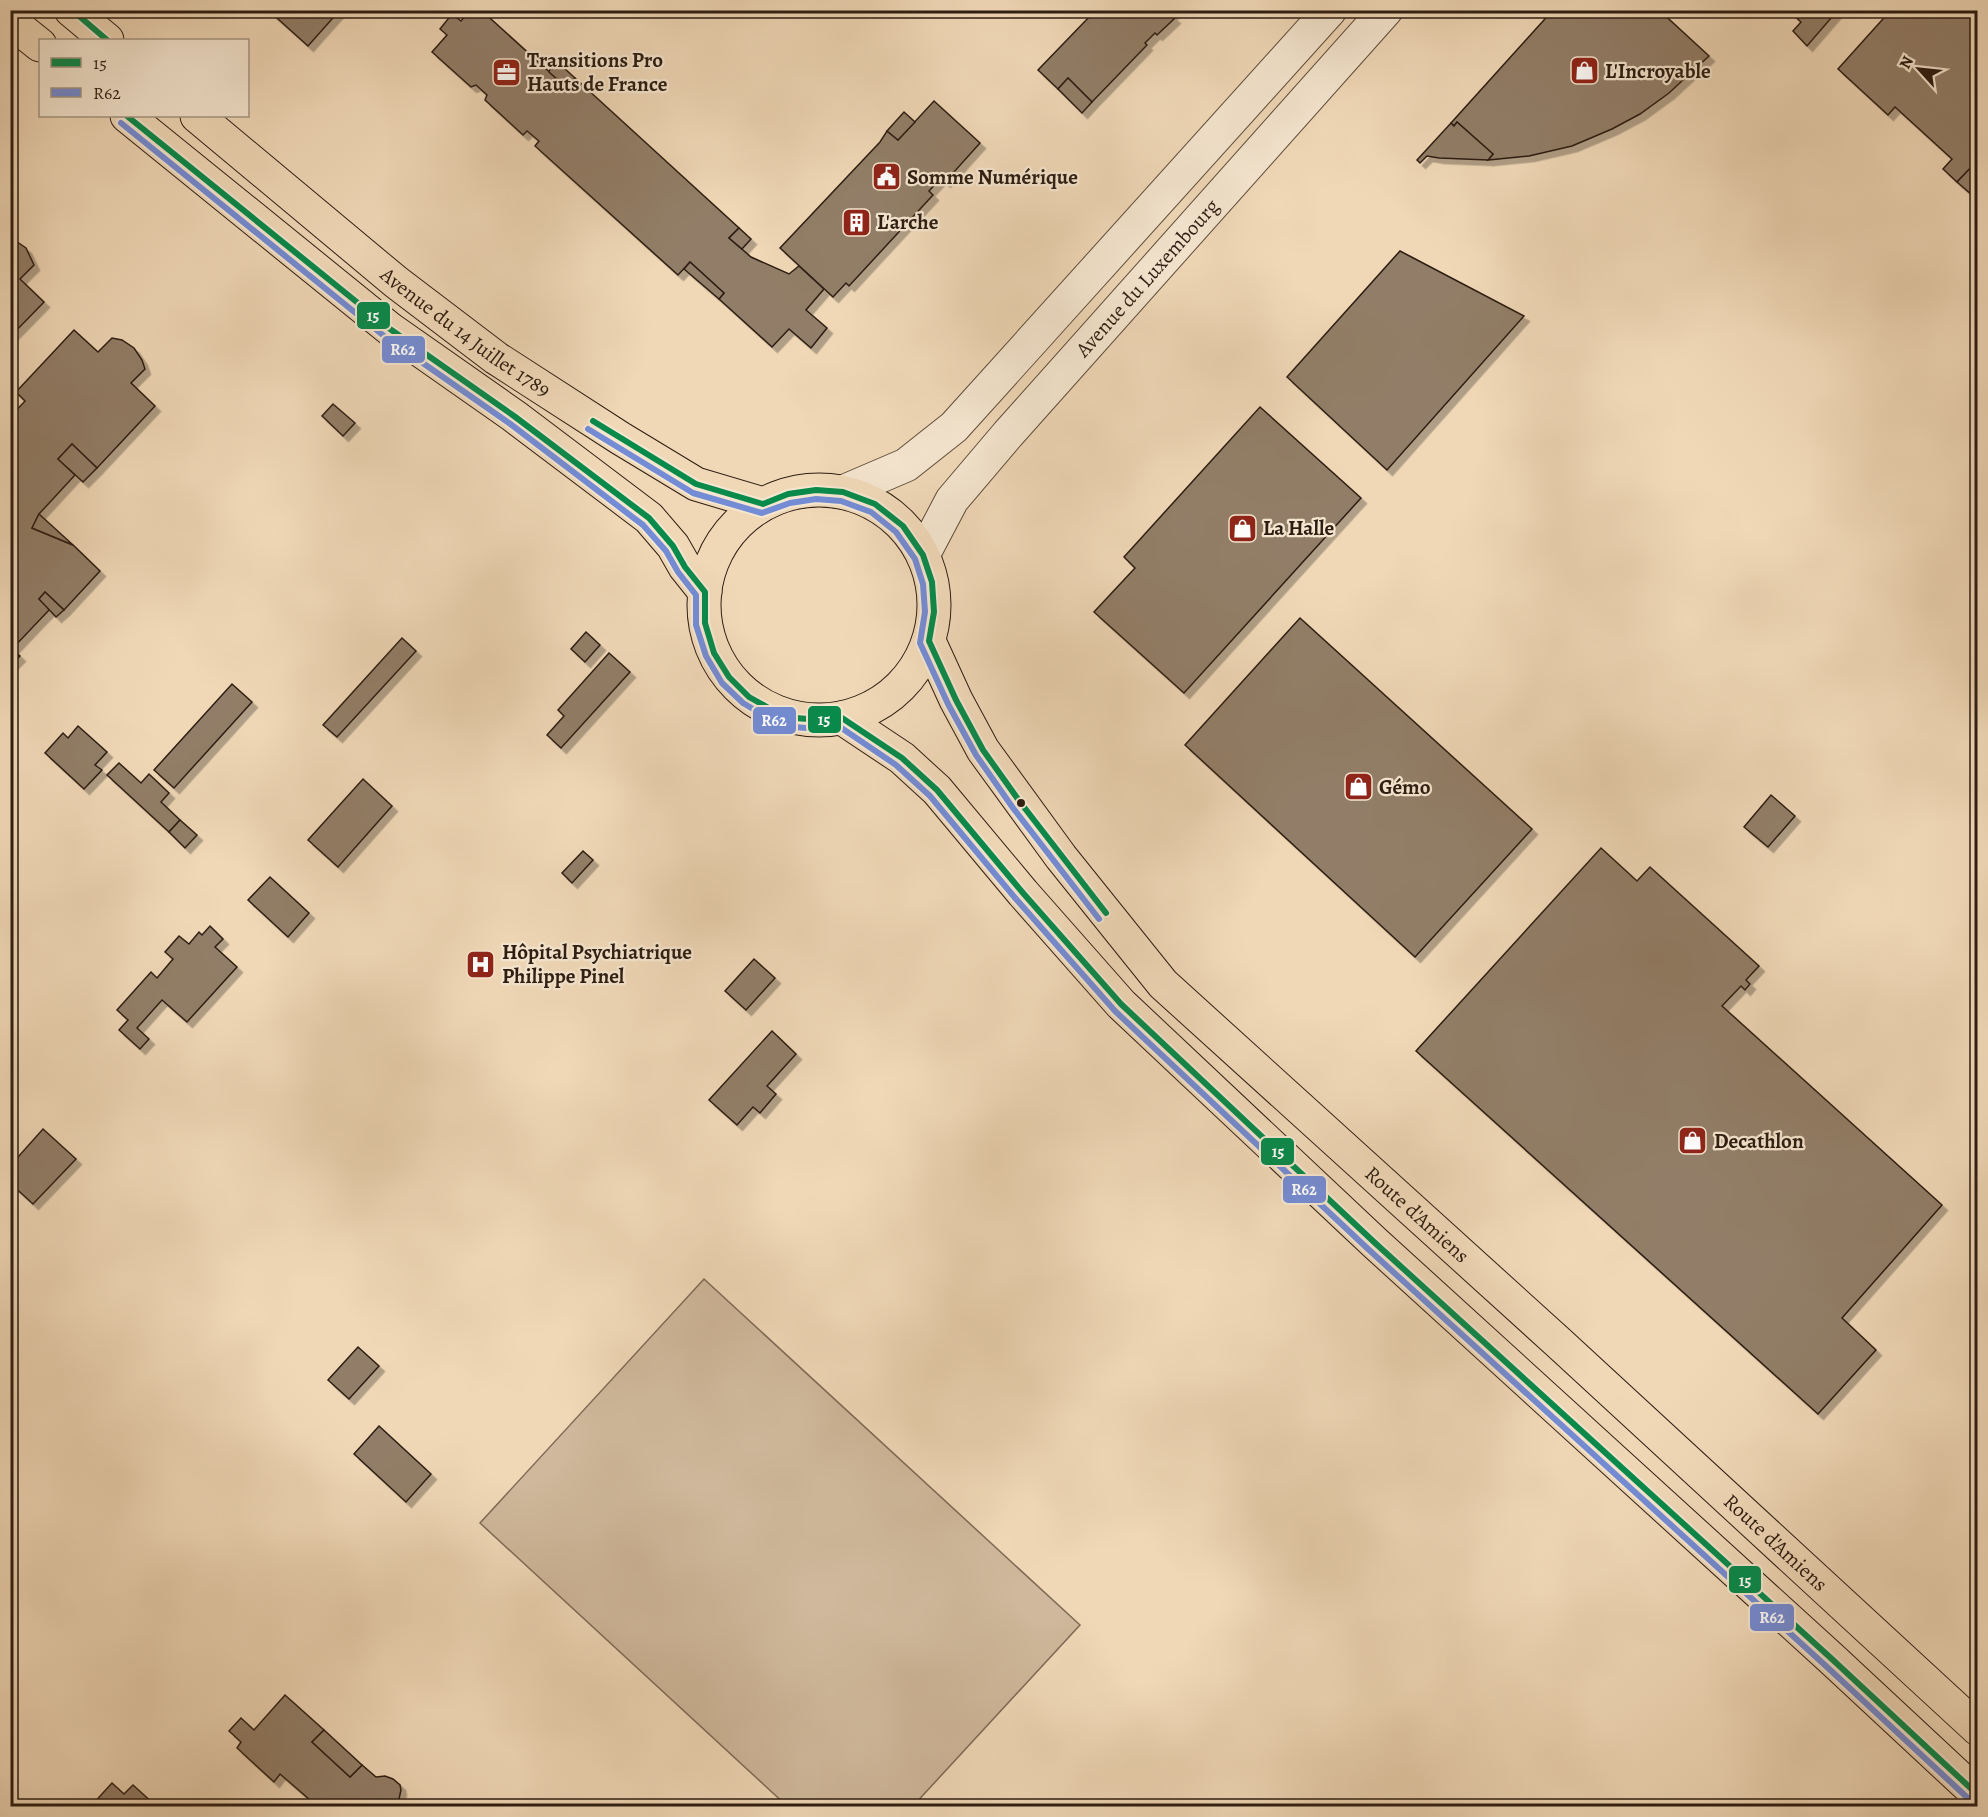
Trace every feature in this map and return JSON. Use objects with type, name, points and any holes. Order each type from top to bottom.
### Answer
[{"type":"main road","points":[[71,10],[106,39]]},
{"type":"main road","points":[[10,21],[39,44]]},
{"type":"main road","points":[[128,117],[390,329],[514,416],[649,518],[673,546],[685,567],[705,592]]},
{"type":"main road","name":"Avenue du 14 Juillet 1789","points":[[198,117],[396,282],[496,358],[696,484],[763,504]]},
{"type":"main road","points":[[816,490],[843,492],[875,504],[903,526],[923,555],[932,582],[934,612],[928,641],[909,676],[880,703],[842,718],[819,720],[796,718],[774,711],[749,697],[729,677],[714,653],[705,623],[705,592],[711,566],[723,541],[741,520],[763,504],[788,494],[816,490]]},
{"type":"main road","name":"Route d'Amiens","points":[[928,641],[956,700],[984,750],[1061,857],[1163,984],[1559,1343],[1977,1729]]},
{"type":"main road","points":[[842,718],[902,758],[937,790],[1023,893],[1121,1004],[1374,1242],[1876,1699],[1977,1795]]},
{"type":"street","name":"Avenue du Luxembourg","points":[[843,492],[906,465],[954,427],[1330,10]]},
{"type":"street","name":"Avenue du Luxembourg","points":[[923,555],[952,500],[1001,442],[1386,10]]},
{"type":"shaded area","points":[[704,1279],[1080,1625],[913,1806],[787,1806],[480,1523]]},
{"type":"building","points":[[268,10],[340,10],[308,46]]},
{"type":"building","points":[[470,10],[481,10],[566,87],[575,78],[739,228],[729,238],[751,257],[789,274],[799,266],[824,289],[806,310],[827,328],[811,348],[789,329],[772,347],[719,299],[724,293],[690,262],[678,275],[535,146],[539,141],[527,131],[523,135],[485,100],[487,95],[476,85],[471,87],[432,52],[447,35],[440,29],[452,14],[461,21]]},
{"type":"building","points":[[1086,10],[1175,11],[1171,15],[1175,18],[1145,43],[1147,45],[1092,102],[1068,78],[1058,89],[1038,70],[1091,15]]},
{"type":"building","points":[[1553,10],[1659,10],[1709,56],[1669,93],[1640,114],[1612,129],[1572,146],[1529,156],[1488,160],[1493,154],[1457,122],[1454,126],[1451,123]]},
{"type":"building","points":[[1788,10],[1838,10],[1807,46],[1793,31],[1801,22]]},
{"type":"building","points":[[1891,10],[1978,10],[1978,160],[1957,182],[1943,169],[1952,159],[1895,107],[1888,115],[1838,69]]},
{"type":"building","points":[[554,59],[575,78],[566,87],[549,72]]},
{"type":"building","points":[[1068,78],[1092,102],[1082,113],[1058,89]]},
{"type":"building","name":"L'arche","points":[[934,101],[980,143],[945,182],[941,178],[929,191],[933,195],[849,286],[846,283],[833,297],[780,248],[880,142],[887,131],[898,140]]},
{"type":"building","points":[[904,112],[915,122],[898,140],[887,131]]},
{"type":"building","points":[[1457,122],[1493,154],[1488,160],[1427,156],[1420,163],[1417,160],[1451,123],[1454,126]]},
{"type":"building","points":[[1978,160],[1978,189],[1972,195],[1957,182]]},
{"type":"building","points":[[739,228],[751,239],[742,249],[729,238]]},
{"type":"building","points":[[10,237],[26,248],[34,265],[20,279],[44,302],[10,337]]},
{"type":"building","points":[[1400,251],[1524,316],[1387,470],[1287,377]]},
{"type":"building","points":[[690,262],[724,293],[719,299],[684,269]]},
{"type":"building","points":[[74,330],[98,352],[112,338],[122,340],[134,348],[145,369],[131,383],[155,406],[97,468],[72,444],[58,459],[75,475],[39,514],[32,528],[73,545],[100,571],[64,610],[45,592],[39,599],[50,609],[12,649],[10,647],[10,417],[25,401],[16,392]]},
{"type":"building","points":[[333,404],[355,423],[343,436],[322,416]]},
{"type":"building","name":"La Halle","points":[[1260,407],[1361,498],[1184,693],[1094,612],[1135,568],[1124,557]]},
{"type":"building","points":[[72,444],[97,468],[83,482],[58,459]]},
{"type":"building","points":[[39,514],[73,545],[32,528]]},
{"type":"building","points":[[45,592],[64,610],[56,617],[39,599]]},
{"type":"building","name":"Gémo","points":[[1300,618],[1532,829],[1415,957],[1185,745]]},
{"type":"building","points":[[586,632],[600,645],[585,662],[571,649]]},
{"type":"building","points":[[402,638],[416,651],[337,737],[323,725]]},
{"type":"building","points":[[10,647],[20,656],[10,666]]},
{"type":"building","points":[[609,653],[630,672],[561,748],[547,735],[564,716],[558,710]]},
{"type":"building","points":[[232,684],[252,702],[174,788],[154,770]]},
{"type":"building","points":[[78,726],[107,752],[95,765],[102,770],[84,789],[45,753],[63,733],[68,738]]},
{"type":"building","points":[[119,763],[141,783],[149,774],[169,793],[161,802],[180,820],[169,832],[107,775]]},
{"type":"building","points":[[363,779],[392,806],[338,867],[308,840]]},
{"type":"building","points":[[1771,795],[1795,816],[1768,847],[1744,827]]},
{"type":"building","points":[[180,820],[197,835],[185,848],[169,832]]},
{"type":"building","name":"Decathlon","points":[[1601,848],[1637,881],[1650,867],[1759,966],[1746,980],[1750,984],[1745,990],[1741,986],[1722,1006],[1942,1205],[1842,1318],[1876,1350],[1818,1414],[1416,1051]]},
{"type":"building","points":[[583,851],[593,860],[572,883],[562,873]]},
{"type":"building","points":[[270,877],[309,913],[288,937],[248,900]]},
{"type":"building","points":[[210,926],[223,939],[215,947],[237,967],[187,1022],[162,1000],[137,1028],[149,1039],[140,1049],[119,1030],[128,1020],[117,1010],[151,972],[157,978],[173,959],[165,952],[179,936],[189,944],[199,932],[202,935]]},
{"type":"building","points":[[754,959],[775,978],[746,1010],[725,991]]},
{"type":"building","points":[[772,1031],[796,1054],[767,1086],[776,1094],[760,1113],[753,1107],[737,1125],[709,1100]]},
{"type":"building","points":[[43,1129],[76,1159],[33,1204],[10,1183],[10,1166]]},
{"type":"building","points":[[358,1347],[379,1366],[349,1399],[328,1380]]},
{"type":"building","points":[[379,1426],[431,1474],[406,1502],[354,1454]]},
{"type":"building","points":[[285,1695],[324,1730],[312,1742],[350,1777],[362,1765],[376,1777],[385,1776],[393,1779],[400,1785],[399,1799],[407,1806],[317,1806],[280,1774],[274,1782],[237,1748],[241,1742],[229,1731],[241,1718],[254,1730]]},
{"type":"building","points":[[324,1730],[362,1765],[350,1777],[312,1742]]},
{"type":"building","points":[[112,1783],[124,1794],[133,1785],[156,1806],[91,1806]]},
{"type":"transit line","name":"15","points":[[72,10],[106,39]]},
{"type":"transit line","name":"15","points":[[128,117],[390,329],[514,416],[649,518],[673,546],[685,567],[705,592],[705,623],[714,653],[729,677],[749,697],[774,711],[796,718],[819,720],[842,718],[902,758],[937,790],[1023,893],[1121,1004],[1374,1242],[1978,1795]]},
{"type":"transit line","name":"R62","points":[[121,123],[384,336],[509,423],[643,525],[666,551],[678,572],[696,595],[696,625],[706,656],[722,683],[743,703],[770,719],[794,727],[819,729],[840,727],[896,765],[930,796],[1016,899],[1115,1011],[1368,1249],[1972,1802]]},
{"type":"transit line","name":"15","points":[[593,421],[696,484],[763,504],[788,494],[816,490],[843,492],[875,504],[903,526],[923,555],[932,582],[934,612],[929,641],[956,700],[983,750],[1106,913]]},
{"type":"transit line","name":"R62","points":[[588,429],[693,493],[762,513],[790,503],[816,499],[841,501],[871,512],[896,532],[915,559],[923,584],[925,612],[920,643],[948,704],[976,755],[1013,808],[1099,919]]},
{"type":"place","name":"L'Incroyable","points":[[1584,71]]},
{"type":"place","name":"Transitions Pro Hauts de France","points":[[506,72]]},
{"type":"place","name":"Somme Numérique","points":[[886,177]]},
{"type":"place","name":"L'arche","points":[[856,222]]},
{"type":"place","name":"La Halle","points":[[1242,528]]},
{"type":"place","name":"Gémo","points":[[1358,787]]},
{"type":"place","name":"Hôpital Psychiatrique Philippe Pinel","points":[[481,964]]},
{"type":"place","name":"Decathlon","points":[[1693,1141]]}]
